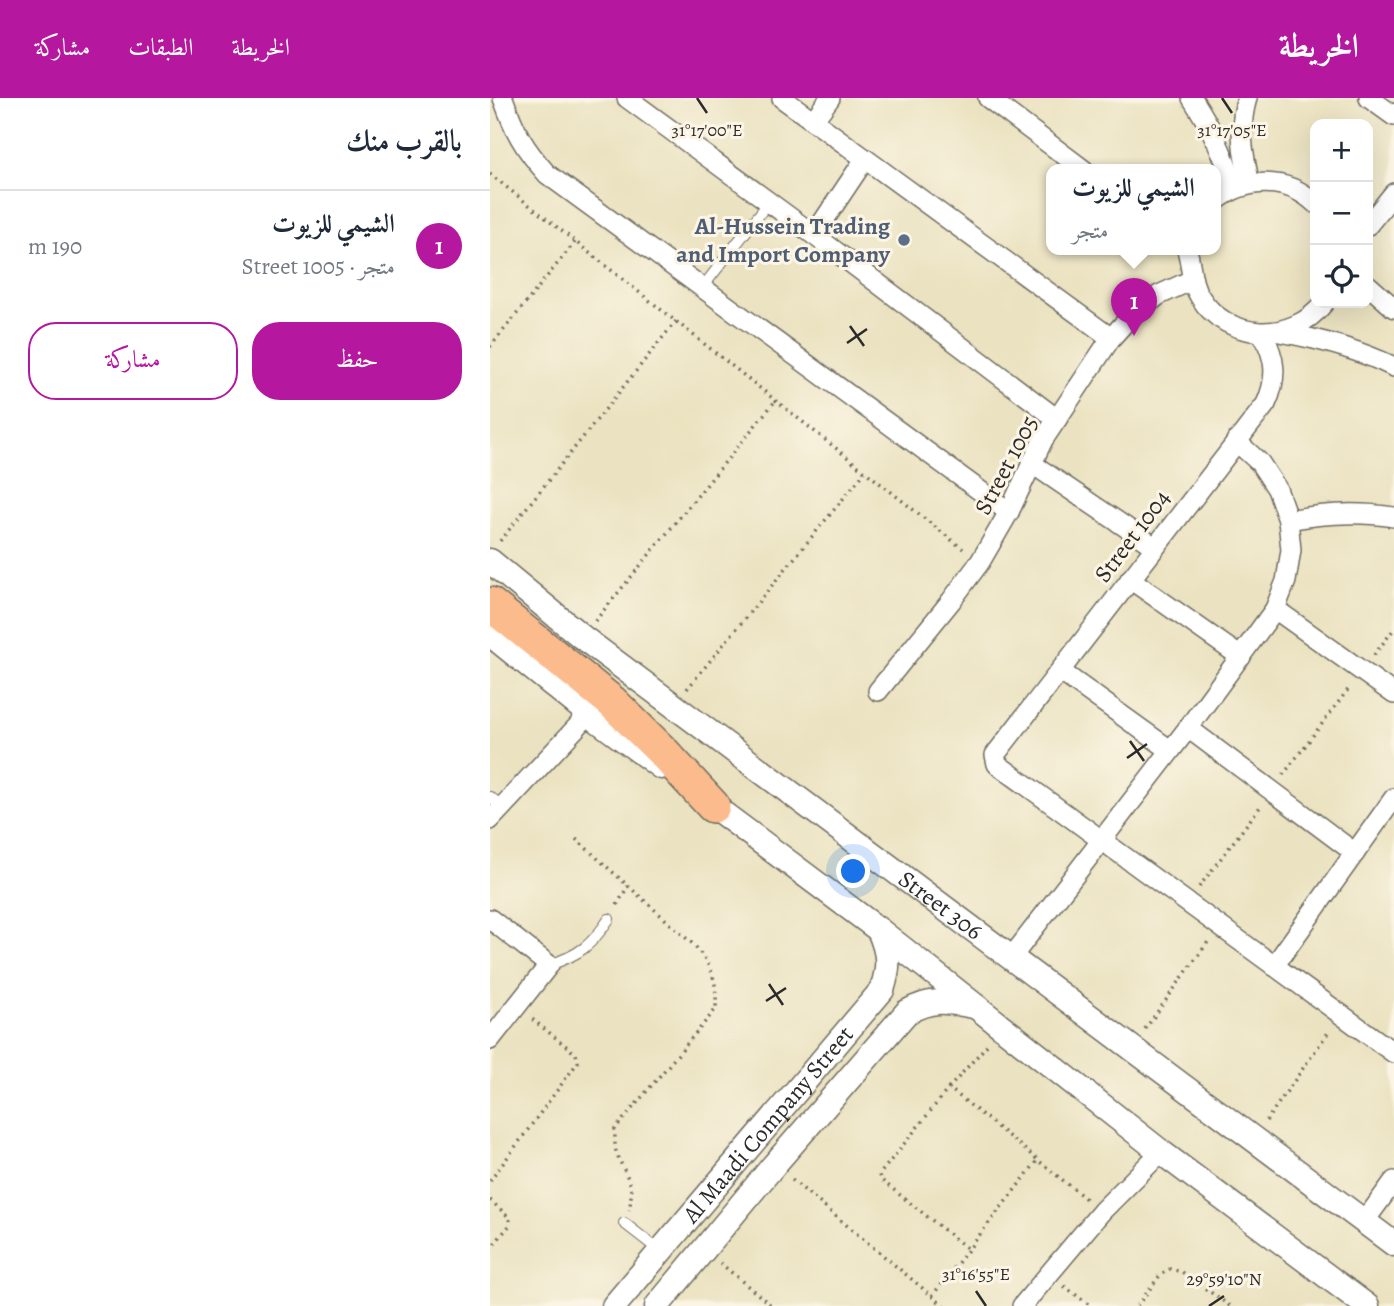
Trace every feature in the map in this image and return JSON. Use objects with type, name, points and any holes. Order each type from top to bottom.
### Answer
[{"type":"highway","points":[[490,604],[612,702],[713,806]]},
{"type":"street","points":[[503,98],[524,149],[547,174],[1009,513]]},
{"type":"street","points":[[628,98],[1057,419]]},
{"type":"street","points":[[782,98],[1111,338]]},
{"type":"street","points":[[813,121],[830,98]]},
{"type":"street","points":[[988,98],[1076,164]]},
{"type":"street","points":[[1192,98],[1242,186]]},
{"type":"street","points":[[1242,186],[1242,116],[1247,98]]},
{"type":"street","points":[[1369,98],[1394,116]]},
{"type":"street","points":[[814,235],[865,159]]},
{"type":"street","points":[[1221,198],[1242,186],[1281,184],[1310,200]]},
{"type":"street","points":[[1373,219],[1394,192]]},
{"type":"street","points":[[1188,255],[1192,280],[1207,307],[1232,326],[1331,343],[1362,352],[1394,367]]},
{"type":"street","name":"Street 1005","points":[[878,691],[979,562],[1009,513],[1031,463],[1111,338],[1130,317],[1159,295],[1192,280]]},
{"type":"street","points":[[1373,289],[1394,308]]},
{"type":"street","points":[[1270,332],[1293,327],[1319,308]]},
{"type":"street","name":"Street 1004","points":[[1102,840],[997,764],[995,755],[1266,404],[1274,387],[1275,368],[1270,332]]},
{"type":"street","points":[[1011,958],[1188,728],[1275,609],[1286,581],[1291,550],[1288,520],[1278,489],[1260,463],[1236,441]]},
{"type":"street","points":[[1031,463],[1155,547]]},
{"type":"street","points":[[1288,520],[1326,513],[1369,513],[1394,517]]},
{"type":"street","name":"Street 306","points":[[494,552],[582,637],[1364,1222],[1392,1238]]},
{"type":"street","points":[[1130,579],[1241,657]]},
{"type":"street","points":[[1275,609],[1394,694]]},
{"type":"street","points":[[490,634],[589,714],[879,930],[1161,1152],[1367,1306]]},
{"type":"street","points":[[1060,671],[1170,750]]},
{"type":"street","points":[[494,808],[589,714]]},
{"type":"street","points":[[1188,728],[1355,853]]},
{"type":"street","points":[[1274,966],[1394,798]]},
{"type":"street","points":[[1102,840],[1394,1053]]},
{"type":"street","points":[[490,919],[549,965],[490,1040]]},
{"type":"street","name":"Al Maadi Company Street","points":[[614,1306],[882,990],[888,972],[888,952],[879,930]]},
{"type":"street","name":"Al Maadi Company Street","points":[[657,1306],[774,1165],[907,1012],[921,1004],[937,1001],[974,1006]]},
{"type":"street","points":[[1022,1306],[1101,1211],[1161,1152]]},
{"type":"street","points":[[1364,1222],[1394,1181]]},
{"type":"lane","points":[[702,288],[769,202]]},
{"type":"lane","points":[[549,965],[574,957],[595,941],[609,919]]},
{"type":"lane","points":[[624,1223],[660,1252]]},
{"type":"path","points":[[490,174],[979,562]]},
{"type":"path","points":[[490,347],[575,242]]},
{"type":"path","points":[[494,552],[676,321]]},
{"type":"path","points":[[582,637],[776,400]]},
{"type":"path","points":[[673,706],[865,472]]},
{"type":"path","points":[[1187,902],[1394,629]]},
{"type":"path","points":[[576,839],[695,946],[709,964],[717,986],[716,1009],[615,1129],[617,1156],[626,1171],[631,1188],[630,1206],[624,1223]]},
{"type":"path","points":[[609,919],[628,886]]},
{"type":"path","points":[[1131,1048],[1219,926]]},
{"type":"path","points":[[490,1181],[578,1062],[576,1054],[516,1006]]},
{"type":"path","points":[[1253,1139],[1341,1014]]},
{"type":"path","points":[[968,1250],[880,1179],[879,1175],[1002,1027]]},
{"type":"path","points":[[949,1088],[1101,1211]]},
{"type":"path","points":[[932,1296],[1038,1160]]},
{"type":"path","points":[[774,1165],[944,1306]]},
{"type":"path","points":[[490,1200],[510,1218],[509,1226],[490,1249]]},
{"type":"path","points":[[704,1250],[771,1306]]},
{"type":"path","points":[[1137,1306],[1161,1274],[1170,1269],[1182,1272],[1230,1306]]},
{"type":"path","points":[[1049,1274],[1091,1306]]},
{"type":"place","name":"Al-Hussein Trading and Import Company","points":[[904,240]]},
{"type":"place","name":"الشيمي للزيوت","points":[[1134,336]]}]
